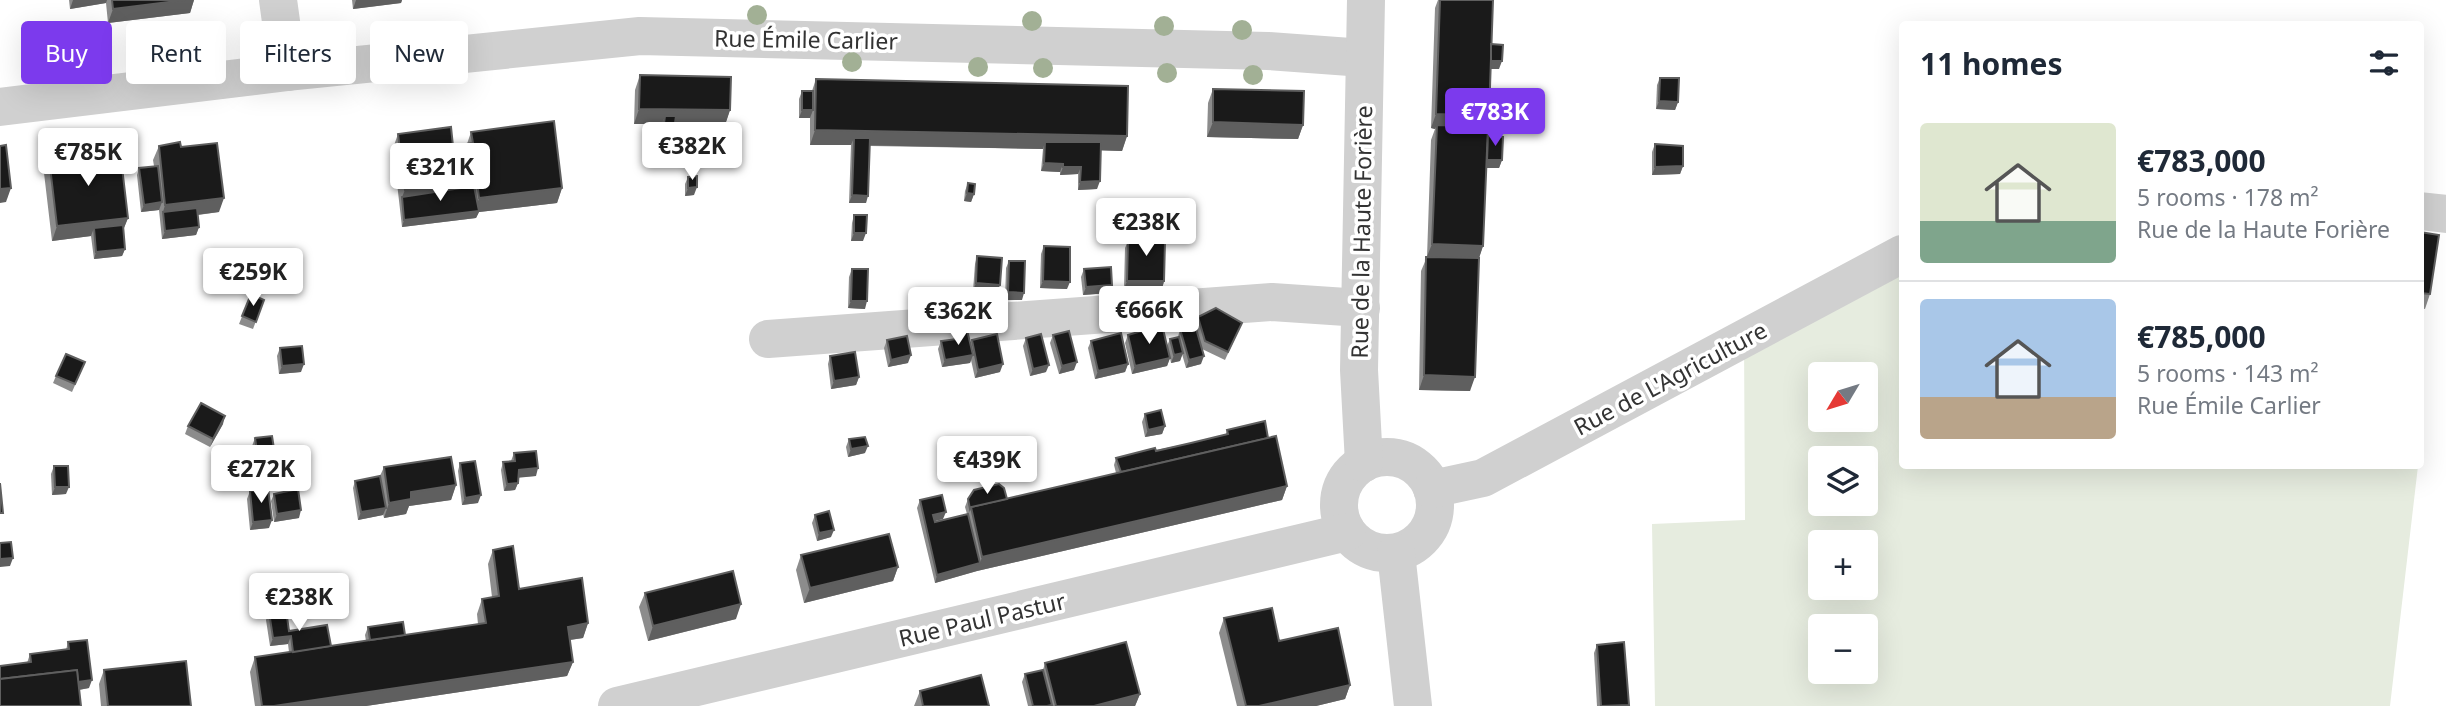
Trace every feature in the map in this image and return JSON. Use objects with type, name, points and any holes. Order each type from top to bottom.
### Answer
[{"type":"street","points":[[278,0],[281,21]]},
{"type":"street","name":"Rue de la Haute Forière","points":[[1364,463],[1359,370],[1366,0]]},
{"type":"street","name":"Rue Émile Carlier","points":[[356,65],[640,36],[1240,51],[1364,58]]},
{"type":"street","name":"Rue Émile Carlier","points":[[0,107],[240,78]]},
{"type":"street","points":[[2424,211],[2446,214]]},
{"type":"street","name":"Rue de L'Agriculture","points":[[1432,489],[1483,478],[1899,256]]},
{"type":"street","points":[[768,339],[1272,302],[1360,308]]},
{"type":"street","points":[[1378,457],[1406,460],[1426,477],[1432,489],[1435,506],[1433,522],[1424,536],[1412,547],[1396,553],[1368,550],[1347,532],[1339,511],[1341,489],[1351,473],[1378,457]]},
{"type":"street","name":"Rue Paul Pastur","points":[[617,706],[1347,532]]},
{"type":"street","points":[[1396,553],[1413,706]]},
{"type":"shaded area","points":[[1899,256],[1899,469],[2418,469],[2390,706],[1655,706],[1652,524],[1745,520],[1744,338]]},
{"type":"building","points":[[112,0],[185,0],[113,9]]},
{"type":"building","points":[[1440,0],[1493,0],[1489,116],[1436,114]]},
{"type":"building","points":[[1491,44],[1503,45],[1502,61],[1491,61]]},
{"type":"building","points":[[640,75],[731,77],[730,110],[639,109]]},
{"type":"building","points":[[1660,78],[1679,78],[1678,102],[1659,101]]},
{"type":"building","points":[[816,79],[1128,86],[1127,136],[815,130]]},
{"type":"building","points":[[1213,89],[1304,91],[1303,125],[1213,122]]},
{"type":"building","points":[[802,91],[813,91],[813,110],[802,110]]},
{"type":"building","points":[[1492,98],[1510,99],[1508,117],[1491,115]]},
{"type":"building","points":[[665,116],[676,116],[675,123],[664,123]]},
{"type":"building","points":[[554,121],[562,188],[479,198],[477,180],[405,190],[398,134],[451,127],[453,146],[473,143],[471,132]]},
{"type":"building","points":[[1437,125],[1488,127],[1483,246],[1432,244]]},
{"type":"building","points":[[1488,136],[1503,137],[1502,160],[1487,160]]},
{"type":"building","points":[[854,138],[870,138],[868,196],[852,195]]},
{"type":"building","points":[[180,142],[181,147],[217,143],[224,198],[165,205],[159,146]]},
{"type":"building","points":[[1045,142],[1101,142],[1100,181],[1080,182],[1081,167],[1044,163]]},
{"type":"building","points":[[1655,144],[1683,146],[1683,166],[1655,167]]},
{"type":"building","points":[[6,145],[11,188],[0,189],[0,146]]},
{"type":"building","points":[[120,150],[128,218],[57,226],[49,158]]},
{"type":"building","points":[[158,166],[162,202],[144,205],[139,168]]},
{"type":"building","points":[[697,176],[697,187],[688,188],[688,177]]},
{"type":"building","points":[[968,183],[975,184],[974,194],[967,193]]},
{"type":"building","points":[[474,186],[479,211],[404,220],[402,197]]},
{"type":"building","points":[[197,208],[199,227],[165,231],[163,212]]},
{"type":"building","points":[[854,215],[867,215],[866,233],[854,233]]},
{"type":"building","points":[[123,225],[125,249],[96,252],[94,228]]},
{"type":"building","points":[[1134,232],[1161,232],[1161,241],[1165,241],[1164,281],[1127,281],[1128,241],[1134,241]]},
{"type":"building","points":[[2424,233],[2439,235],[2430,294],[2424,293]]},
{"type":"building","points":[[1044,246],[1070,247],[1070,282],[1043,281]]},
{"type":"building","points":[[977,256],[1002,258],[1000,285],[976,283]]},
{"type":"building","points":[[1426,257],[1479,258],[1475,377],[1424,375]]},
{"type":"building","points":[[1009,261],[1025,261],[1024,293],[1008,292]]},
{"type":"building","points":[[1111,267],[1112,285],[1086,287],[1084,269]]},
{"type":"building","points":[[852,269],[868,269],[867,301],[851,301]]},
{"type":"building","points":[[251,294],[264,300],[256,322],[242,316]]},
{"type":"building","points":[[1216,308],[1242,323],[1228,352],[1205,341],[1198,317]]},
{"type":"building","points":[[1162,325],[1170,358],[1135,366],[1128,335]]},
{"type":"building","points":[[1195,325],[1204,356],[1189,360],[1180,329]]},
{"type":"building","points":[[967,330],[973,355],[945,360],[941,341],[957,339],[956,332]]},
{"type":"building","points":[[1069,331],[1077,362],[1062,366],[1053,335]]},
{"type":"building","points":[[1121,333],[1128,364],[1098,371],[1091,341]]},
{"type":"building","points":[[997,334],[1003,364],[978,370],[972,340]]},
{"type":"building","points":[[1041,334],[1049,365],[1033,369],[1026,338]]},
{"type":"building","points":[[907,336],[911,355],[891,360],[887,340]]},
{"type":"building","points":[[1179,337],[1183,353],[1174,355],[1170,339]]},
{"type":"building","points":[[302,346],[304,364],[282,366],[280,348]]},
{"type":"building","points":[[855,352],[859,377],[834,381],[830,356]]},
{"type":"building","points":[[66,354],[85,362],[75,384],[56,376]]},
{"type":"building","points":[[201,403],[225,416],[213,439],[188,426]]},
{"type":"building","points":[[1161,410],[1165,426],[1148,430],[1145,414]]},
{"type":"building","points":[[1265,421],[1268,438],[1121,472],[1116,458],[1228,434],[1227,430]]},
{"type":"building","points":[[272,436],[274,449],[257,451],[255,438]]},
{"type":"building","points":[[1276,436],[1287,486],[982,557],[971,507]]},
{"type":"building","points":[[865,437],[868,446],[851,449],[849,439]]},
{"type":"building","points":[[536,451],[538,468],[519,470],[518,483],[507,484],[503,462],[515,461],[514,453]]},
{"type":"building","points":[[451,457],[456,485],[411,492],[411,499],[389,503],[384,467]]},
{"type":"building","points":[[475,461],[481,495],[465,498],[460,463]]},
{"type":"building","points":[[54,466],[68,466],[69,487],[55,487]]},
{"type":"building","points":[[380,476],[386,508],[361,512],[355,481]]},
{"type":"building","points":[[0,483],[3,513],[0,513]]},
{"type":"building","points":[[999,484],[1004,488],[1007,499],[970,509],[968,499],[974,490]]},
{"type":"building","points":[[268,488],[272,520],[253,522],[250,491]]},
{"type":"building","points":[[298,489],[301,510],[277,514],[274,494]]},
{"type":"building","points":[[942,495],[946,512],[933,515],[935,522],[968,514],[980,563],[937,575],[920,500]]},
{"type":"building","points":[[829,511],[834,530],[819,533],[815,515]]},
{"type":"building","points":[[889,534],[898,567],[810,588],[801,555]]},
{"type":"building","points":[[11,542],[13,558],[0,559],[0,543]]},
{"type":"building","points":[[513,546],[519,589],[582,578],[588,623],[568,627],[573,662],[262,706],[255,657],[486,623],[482,599],[499,596],[493,550]]},
{"type":"building","points":[[733,571],[741,604],[653,626],[645,593]]},
{"type":"building","points":[[1272,608],[1279,641],[1338,628],[1350,685],[1259,706],[1246,706],[1224,618]]},
{"type":"building","points":[[286,610],[289,631],[327,625],[331,646],[293,652],[291,636],[273,638],[269,612]]},
{"type":"building","points":[[403,622],[405,635],[370,640],[368,627]]},
{"type":"building","points":[[87,640],[92,680],[78,682],[77,670],[0,679],[0,666],[31,662],[30,654],[69,649],[68,642]]},
{"type":"building","points":[[1126,642],[1140,694],[1094,706],[1056,706],[1045,663]]},
{"type":"building","points":[[1624,642],[1629,705],[1601,706],[1597,645]]},
{"type":"building","points":[[186,661],[191,706],[108,706],[104,670]]},
{"type":"building","points":[[77,670],[81,706],[0,706],[0,679]]},
{"type":"building","points":[[1043,670],[1052,705],[1033,706],[1025,674]]},
{"type":"building","points":[[981,675],[989,706],[923,706],[920,691]]}]
